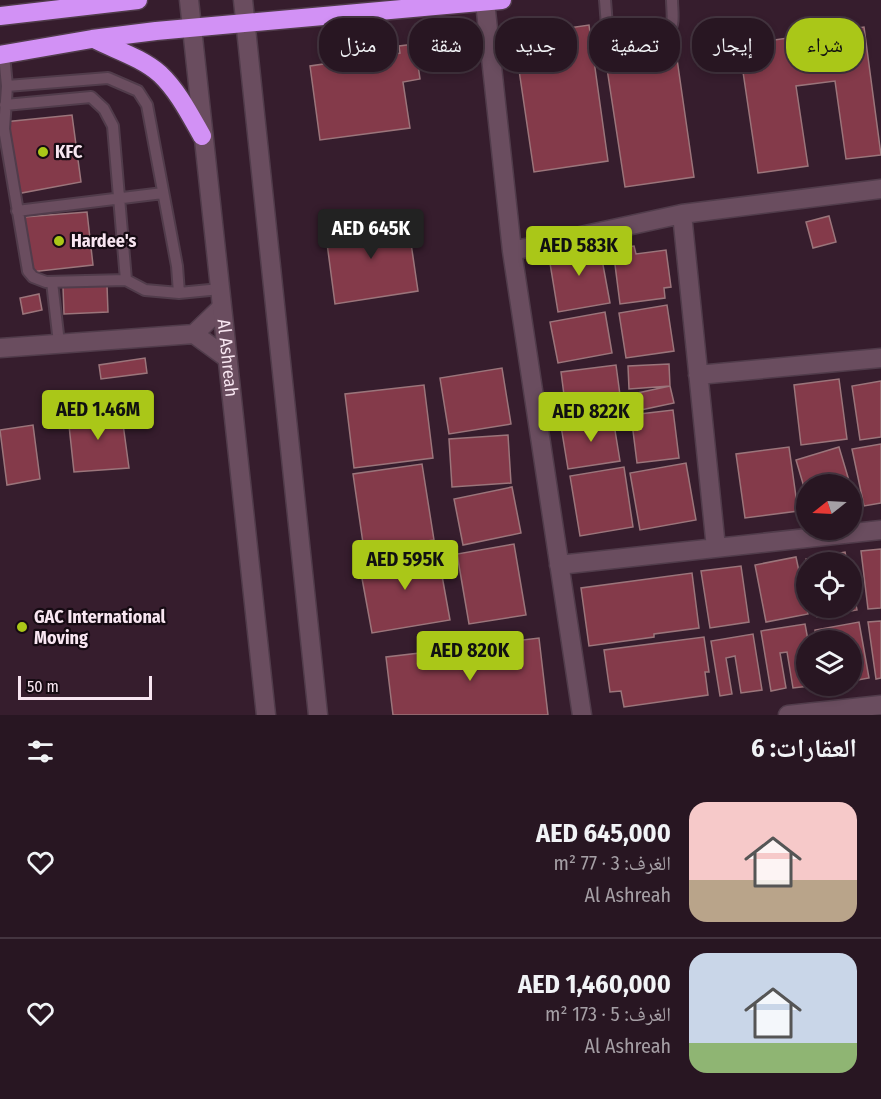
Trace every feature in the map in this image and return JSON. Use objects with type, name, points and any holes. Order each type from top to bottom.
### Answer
[{"type":"highway","points":[[0,16],[94,3],[138,0]]},
{"type":"highway","points":[[2,55],[92,39],[191,28],[493,1]]},
{"type":"highway","points":[[92,39],[137,59],[161,75],[179,96],[202,136]]},
{"type":"street","name":"Al Ashreah","points":[[189,0],[266,715]]},
{"type":"street","points":[[243,0],[318,715]]},
{"type":"street","points":[[493,1],[512,251],[582,715]]},
{"type":"street","points":[[512,251],[682,214],[881,189]]},
{"type":"street","points":[[682,214],[716,548]]},
{"type":"street","points":[[0,348],[194,334],[221,308]]},
{"type":"street","points":[[194,334],[226,358]]},
{"type":"street","points":[[698,375],[881,358]]},
{"type":"street","points":[[559,565],[881,530]]},
{"type":"street","points":[[788,715],[881,705]]},
{"type":"lane","points":[[605,0],[608,39],[617,44],[669,32],[672,27],[672,0]]},
{"type":"lane","points":[[2,55],[7,86],[4,129],[28,271],[46,282],[126,280],[145,290],[179,293],[220,289]]},
{"type":"lane","points":[[7,86],[108,78],[138,92],[147,105],[177,266],[179,293]]},
{"type":"lane","points":[[5,105],[91,97],[109,115],[113,126],[126,280]]},
{"type":"lane","points":[[17,212],[163,193]]},
{"type":"lane","points":[[52,282],[59,344]]},
{"type":"building","points":[[589,25],[589,72],[596,72],[608,161],[534,172],[519,72],[577,72],[577,27]]},
{"type":"building","points":[[864,27],[881,155],[846,159],[835,81],[796,86],[808,166],[758,173],[743,72],[774,72],[774,40],[786,38],[786,72],[864,72]]},
{"type":"building","points":[[409,45],[409,72],[419,72],[420,79],[403,82],[410,128],[320,140],[310,66],[319,65],[319,72],[397,72],[399,46]]},
{"type":"building","points":[[608,72],[679,72],[694,177],[625,187]]},
{"type":"building","name":"KFC","points":[[72,115],[81,182],[16,194],[4,122]]},
{"type":"building","name":"Hardee's","points":[[87,212],[93,265],[31,272],[24,217]]},
{"type":"building","points":[[407,216],[418,291],[335,304],[325,228]]},
{"type":"building","points":[[829,216],[836,242],[813,248],[806,222]]},
{"type":"building","points":[[599,243],[610,303],[558,312],[548,251]]},
{"type":"building","points":[[634,246],[636,254],[666,250],[671,287],[664,288],[665,298],[620,304],[613,249]]},
{"type":"building","points":[[107,285],[108,312],[64,314],[63,287]]},
{"type":"building","points":[[39,294],[42,310],[23,314],[20,298]]},
{"type":"building","points":[[667,305],[674,351],[626,358],[619,313]]},
{"type":"building","points":[[605,312],[612,353],[558,363],[550,322]]},
{"type":"building","points":[[145,358],[147,373],[101,379],[99,365]]},
{"type":"building","points":[[669,364],[670,386],[629,389],[628,366]]},
{"type":"building","points":[[616,365],[622,410],[567,418],[561,372]]},
{"type":"building","points":[[502,368],[511,424],[449,434],[440,378]]},
{"type":"building","points":[[839,379],[847,439],[801,445],[794,385]]},
{"type":"building","points":[[881,381],[881,437],[860,440],[852,386]]},
{"type":"building","points":[[424,385],[433,458],[354,468],[345,394]]},
{"type":"building","points":[[670,386],[674,403],[631,412],[628,395]]},
{"type":"building","points":[[121,409],[129,468],[74,472],[68,416]]},
{"type":"building","points":[[673,410],[679,458],[637,463],[631,415]]},
{"type":"building","points":[[613,418],[620,461],[568,469],[561,426]]},
{"type":"building","points":[[33,425],[40,479],[7,485],[0,430]]},
{"type":"building","points":[[508,435],[511,483],[452,487],[449,439]]},
{"type":"building","points":[[881,444],[881,503],[864,506],[862,474],[857,474],[852,449]]},
{"type":"building","points":[[789,447],[796,511],[745,518],[736,454]]},
{"type":"building","points":[[839,447],[847,474],[800,474],[796,460]]},
{"type":"building","points":[[686,463],[696,520],[640,530],[630,473]]},
{"type":"building","points":[[422,464],[434,540],[364,550],[353,474]]},
{"type":"building","points":[[624,467],[633,527],[580,536],[570,476]]},
{"type":"building","points":[[512,487],[521,533],[463,545],[454,499]]},
{"type":"building","points":[[514,544],[526,615],[469,624],[457,554]]},
{"type":"building","points":[[437,548],[450,620],[372,633],[359,562]]},
{"type":"building","points":[[881,549],[881,608],[868,609],[861,551]]},
{"type":"building","points":[[796,557],[796,616],[766,622],[755,565]]},
{"type":"building","points":[[741,566],[749,622],[710,628],[701,571]]},
{"type":"building","points":[[692,573],[699,628],[589,646],[581,588]]},
{"type":"building","points":[[881,621],[881,678],[876,679],[868,622]]},
{"type":"building","points":[[859,622],[860,630],[815,630]]},
{"type":"building","points":[[805,624],[806,630],[796,630],[796,688],[793,688],[787,652],[780,653],[786,688],[771,691],[761,631]]},
{"type":"building","points":[[753,634],[762,690],[741,693],[735,656],[726,658],[732,694],[720,696],[711,641]]},
{"type":"building","points":[[704,637],[709,672],[705,672],[708,695],[624,707],[621,691],[610,692],[604,650]]},
{"type":"building","points":[[539,638],[548,715],[393,715],[386,657],[496,644],[498,659],[508,657],[506,642]]},
{"type":"building","points":[[862,639],[869,678],[862,679]]},
{"type":"place","name":"KFC","points":[[43,152]]},
{"type":"place","name":"Hardee's","points":[[59,241]]},
{"type":"place","name":"GAC International Moving","points":[[22,627]]}]
